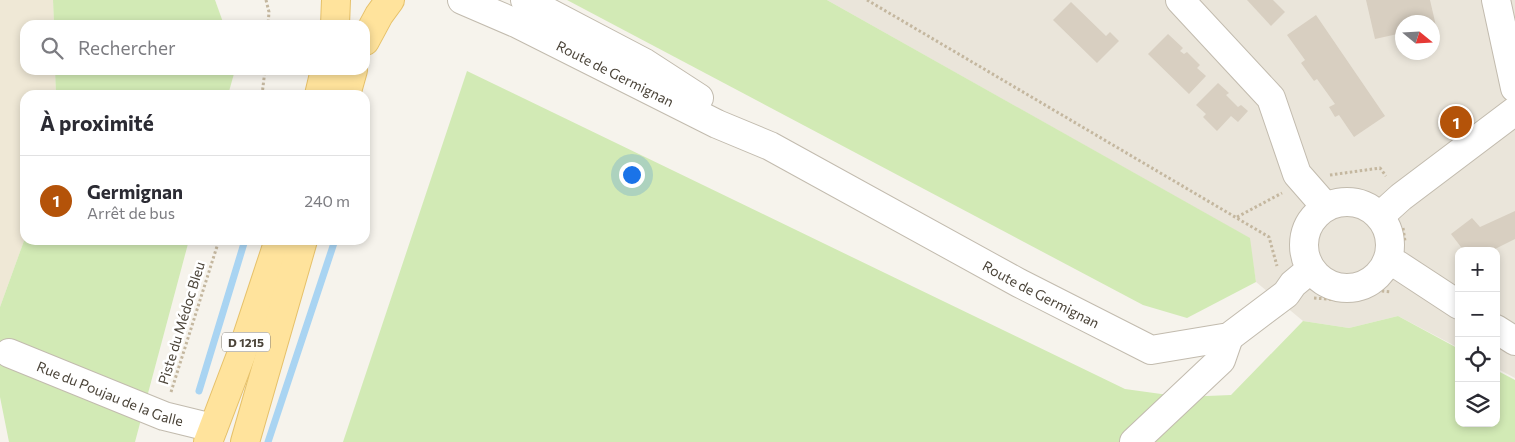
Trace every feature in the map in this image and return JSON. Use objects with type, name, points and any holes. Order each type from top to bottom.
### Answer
[{"type":"main road","points":[[335,20],[336,0]]},
{"type":"main road","points":[[370,32],[390,0]]},
{"type":"main road","points":[[320,90],[324,75]]},
{"type":"main road","points":[[347,90],[352,75]]},
{"type":"main road","name":"D 1215","points":[[211,435],[241,355],[277,245]]},
{"type":"main road","name":"D 1215","points":[[245,442],[302,245]]},
{"type":"street","name":"Route de Germignan","points":[[462,0],[518,24],[717,124],[770,146]]},
{"type":"street","points":[[498,0],[727,116]]},
{"type":"street","name":"Route de Germignan","points":[[525,0],[645,63],[770,146],[1019,283],[1151,350],[1230,337],[1286,294],[1293,284],[1311,269]]},
{"type":"street","points":[[1180,0],[1271,98],[1297,174],[1325,206]]},
{"type":"street","points":[[1496,0],[1515,88]]},
{"type":"street","points":[[1380,216],[1401,197],[1515,111]]},
{"type":"street","points":[[1339,201],[1354,201],[1369,206],[1380,216],[1387,226],[1390,250],[1387,262],[1380,273],[1370,282],[1358,287],[1344,288],[1331,286],[1320,279],[1311,269],[1304,256],[1303,242],[1306,228],[1314,216],[1325,206],[1339,201]]},
{"type":"street","points":[[1387,262],[1398,266],[1455,303]]},
{"type":"street","points":[[1500,332],[1515,341]]},
{"type":"street","points":[[1134,442],[1221,360],[1230,337]]},
{"type":"street","name":"Rue du Poujau de la Galle","points":[[8,353],[211,435]]},
{"type":"path","points":[[266,0],[269,12],[268,20]]},
{"type":"path","points":[[867,0],[1237,218]]},
{"type":"path","points":[[263,90],[264,75]]},
{"type":"path","name":"Piste du Médoc Bleu","points":[[164,416],[217,245]]},
{"type":"shaded area","points":[[0,0],[53,0],[54,20],[20,20],[20,75],[55,75],[56,90],[20,90],[20,245],[22,245],[0,307]]},
{"type":"shaded area","points":[[827,0],[1515,0],[1515,378],[1500,370],[1500,247],[1455,247],[1455,346],[1398,316],[1349,328],[1303,321],[1256,282],[1249,238]]},
{"type":"green space","points":[[53,0],[215,0],[222,20],[54,20]]},
{"type":"green space","points":[[567,0],[827,0],[1250,238],[1256,282],[1187,318],[1143,305]]},
{"type":"green space","points":[[467,71],[1125,389],[1183,397],[1231,395],[1303,321],[1349,328],[1398,316],[1455,347],[1455,427],[1500,427],[1500,372],[1515,380],[1515,442],[343,442]]},
{"type":"green space","points":[[55,75],[234,75],[229,90],[56,90]]},
{"type":"green space","points":[[22,245],[188,245],[135,442],[9,442],[0,397],[0,307]]},
{"type":"building","points":[[1247,0],[1273,0],[1285,12],[1271,26]]},
{"type":"building","points":[[1366,0],[1430,0],[1433,15],[1395,15],[1395,35],[1375,39]]},
{"type":"building","points":[[1071,2],[1106,36],[1110,32],[1119,41],[1097,63],[1053,20]]},
{"type":"building","points":[[1316,15],[1385,116],[1354,137],[1339,115],[1335,117],[1329,107],[1335,104],[1317,79],[1314,81],[1301,63],[1305,60],[1287,35]]},
{"type":"building","points":[[1168,34],[1183,48],[1180,51],[1184,54],[1187,52],[1200,65],[1197,68],[1206,76],[1189,94],[1148,54]]},
{"type":"building","points":[[1218,83],[1229,93],[1226,95],[1238,107],[1241,105],[1248,111],[1238,122],[1231,116],[1217,131],[1203,117],[1206,114],[1196,105]]},
{"type":"building","points":[[1515,211],[1515,239],[1499,247],[1461,247],[1451,234],[1472,218],[1480,227]]},
{"type":"waterway","points":[[199,391],[243,245]]},
{"type":"waterway","points":[[268,442],[333,245]]},
{"type":"place","name":"Germignan","points":[[1456,122]]}]
